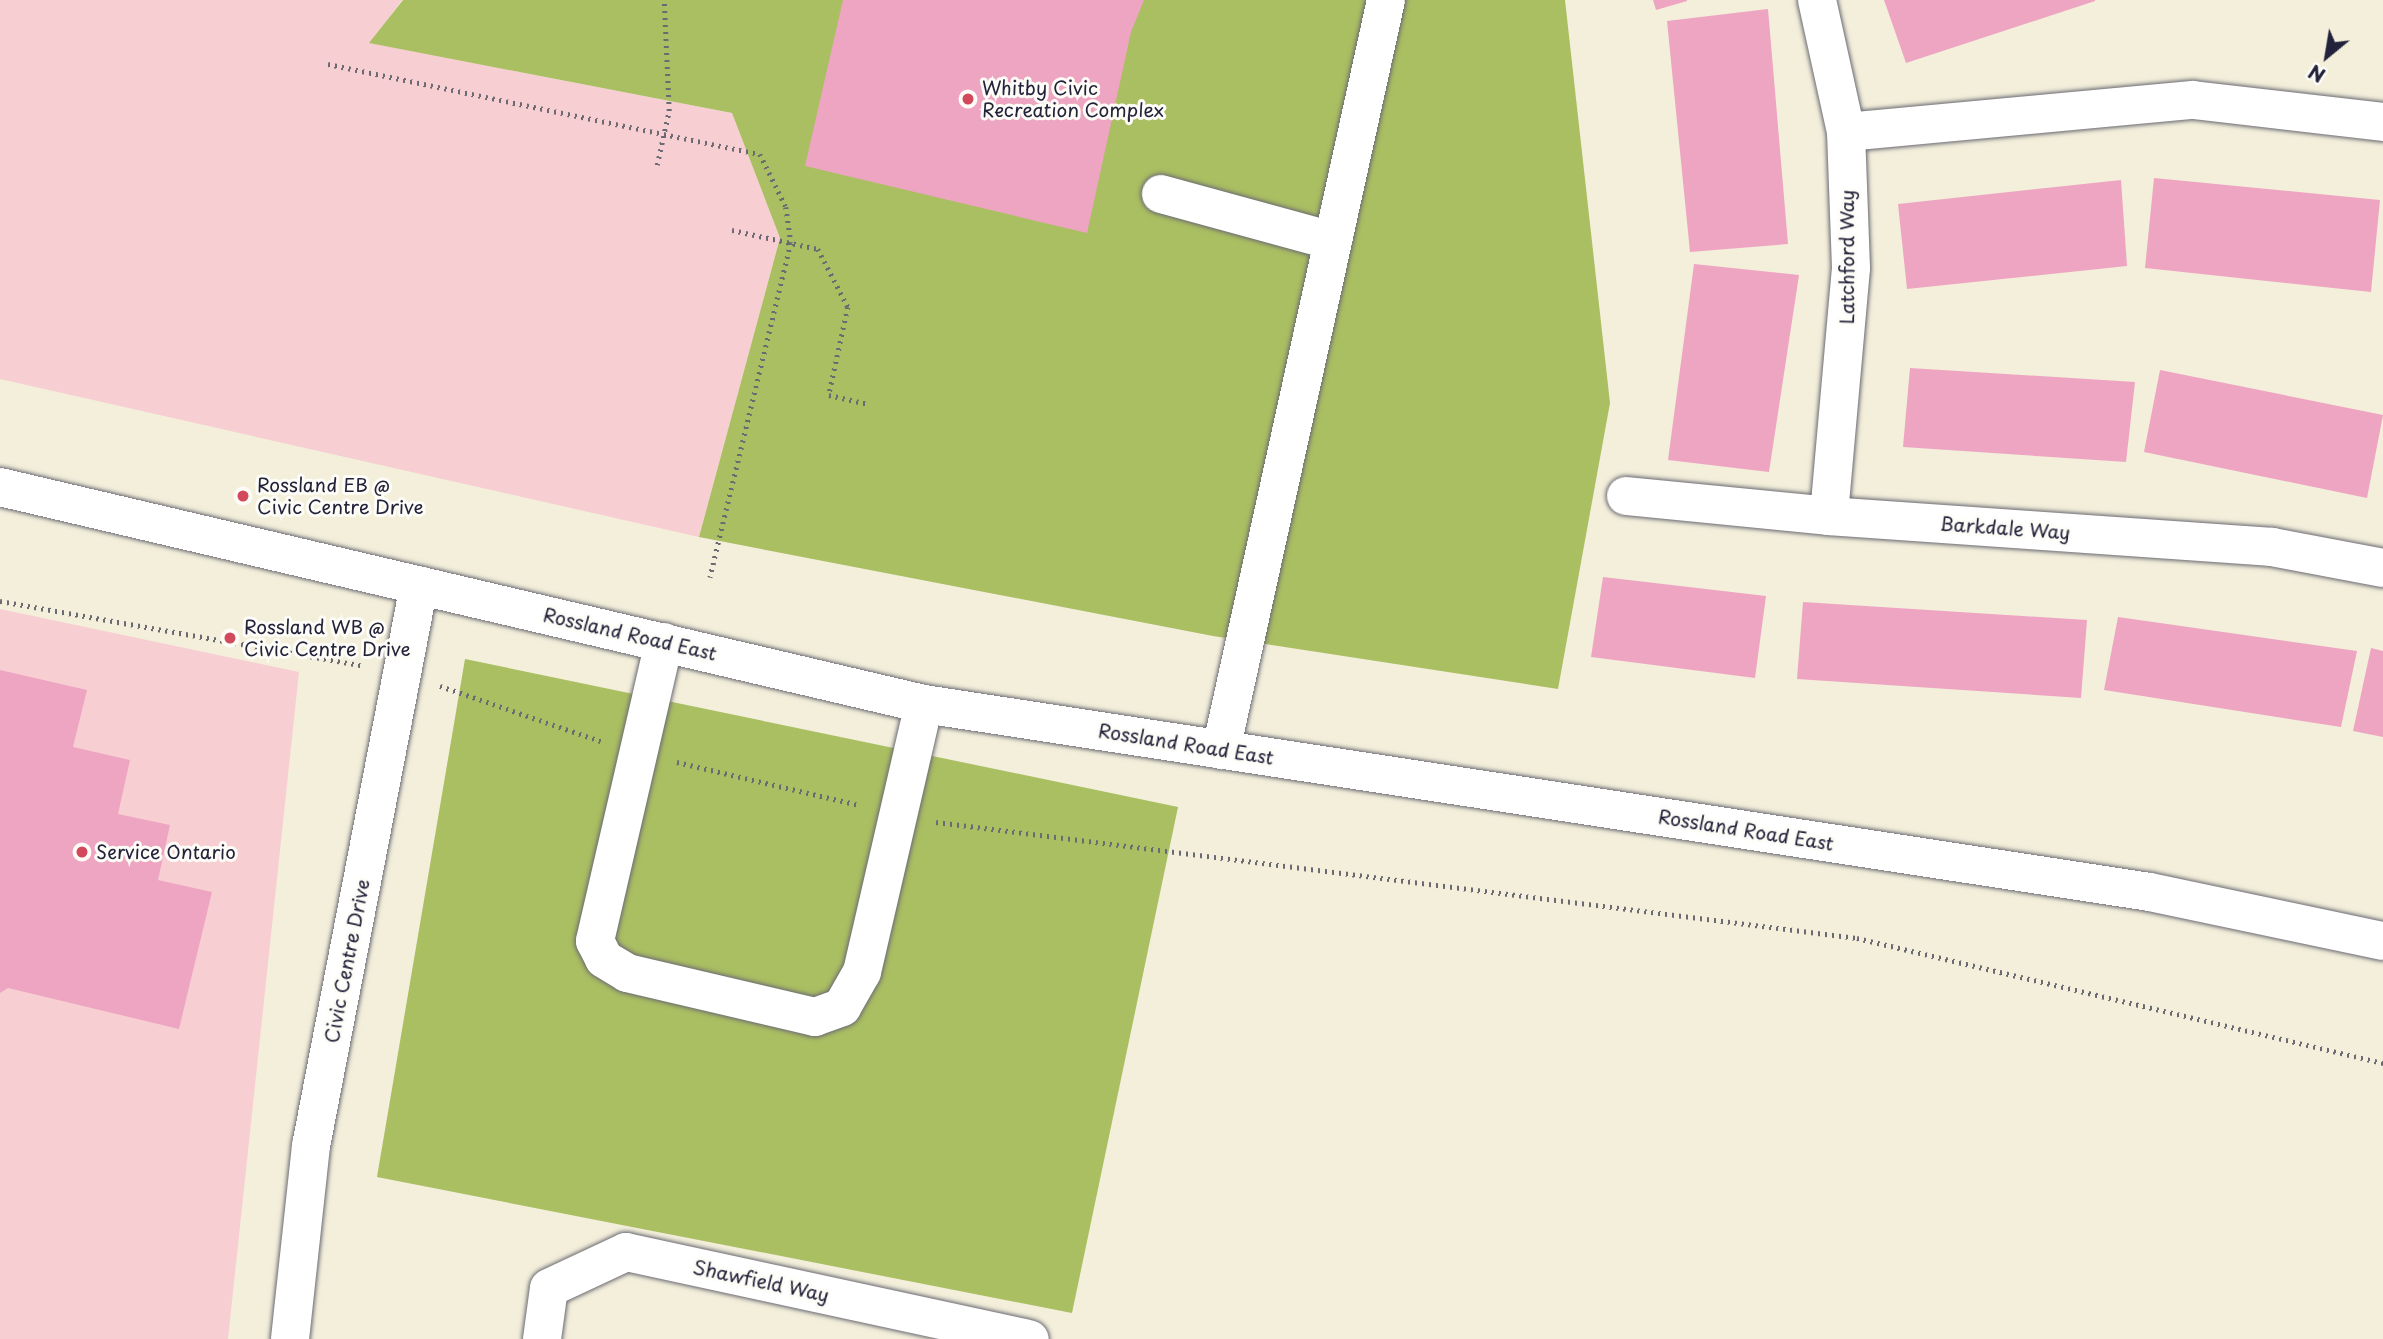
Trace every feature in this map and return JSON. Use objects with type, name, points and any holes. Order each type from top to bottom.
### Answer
[{"type":"street","points":[[1221,750],[1386,0]]},
{"type":"street","name":"Latchford Way","points":[[1816,0],[1846,132],[1851,268],[1829,516]]},
{"type":"street","points":[[1846,132],[2193,100],[2383,121]]},
{"type":"street","points":[[1161,194],[1333,241]]},
{"type":"street","name":"Rossland Road East","points":[[0,487],[924,704],[2150,892],[2383,941]]},
{"type":"street","name":"Barkdale Way","points":[[1626,496],[1829,516],[2272,547],[2383,568]]},
{"type":"street","name":"Civic Centre Drive","points":[[290,1339],[311,1146],[419,585]]},
{"type":"street","points":[[664,642],[595,941],[604,959],[627,973],[815,1017],[842,1007],[862,972],[924,704]]},
{"type":"street","name":"Shawfield Way","points":[[542,1339],[549,1288],[626,1252],[1030,1339]]},
{"type":"path","points":[[657,165],[669,111],[664,0]]},
{"type":"path","points":[[328,64],[760,155],[786,208],[791,243],[710,577]]},
{"type":"path","points":[[732,230],[818,249],[848,307],[829,395],[868,404]]},
{"type":"path","points":[[0,601],[404,673],[638,753],[949,825],[1857,938],[2383,1063]]},
{"type":"shaded area","points":[[0,0],[402,0],[370,43],[732,113],[780,238],[699,537],[0,379]]},
{"type":"shaded area","points":[[0,609],[299,672],[228,1339],[0,1339]]},
{"type":"green space","points":[[403,0],[1565,0],[1610,403],[1558,689],[1213,636],[699,537],[780,238],[732,113],[369,43]]},
{"type":"green space","points":[[465,659],[1178,807],[1072,1313],[377,1177]]},
{"type":"building","name":"Whitby Civic Recreation Complex","points":[[843,0],[1144,0],[1131,32],[1087,233],[805,166]]},
{"type":"building","points":[[1653,0],[1687,0],[1687,1],[1656,10]]},
{"type":"building","points":[[1884,0],[2095,0],[2095,1],[1906,63]]},
{"type":"building","points":[[1768,9],[1788,244],[1690,252],[1667,21]]},
{"type":"building","points":[[2154,178],[2380,200],[2371,292],[2145,268]]},
{"type":"building","points":[[2121,180],[2127,266],[1907,289],[1898,204]]},
{"type":"building","points":[[1694,264],[1799,275],[1769,472],[1668,460]]},
{"type":"building","points":[[1910,368],[2135,382],[2126,462],[1903,447]]},
{"type":"building","points":[[2160,370],[2383,415],[2367,498],[2144,452]]},
{"type":"building","points":[[1603,577],[1766,596],[1755,678],[1591,657]]},
{"type":"building","points":[[1803,602],[2087,620],[2081,698],[1797,679]]},
{"type":"building","points":[[2118,617],[2357,651],[2341,727],[2104,690]]},
{"type":"building","points":[[2371,648],[2383,651],[2383,737],[2353,731]]},
{"type":"building","name":"Service Ontario","points":[[0,670],[87,690],[73,747],[130,760],[118,814],[170,825],[158,880],[212,892],[179,1029],[8,988],[0,993]]},
{"type":"place","name":"Whitby Civic Recreation Complex","points":[[968,99]]},
{"type":"place","name":"Rossland EB @ Civic Centre Drive","points":[[243,496]]},
{"type":"place","name":"Rossland WB @ Civic Centre Drive","points":[[230,638]]},
{"type":"place","name":"Service Ontario","points":[[82,852]]}]
